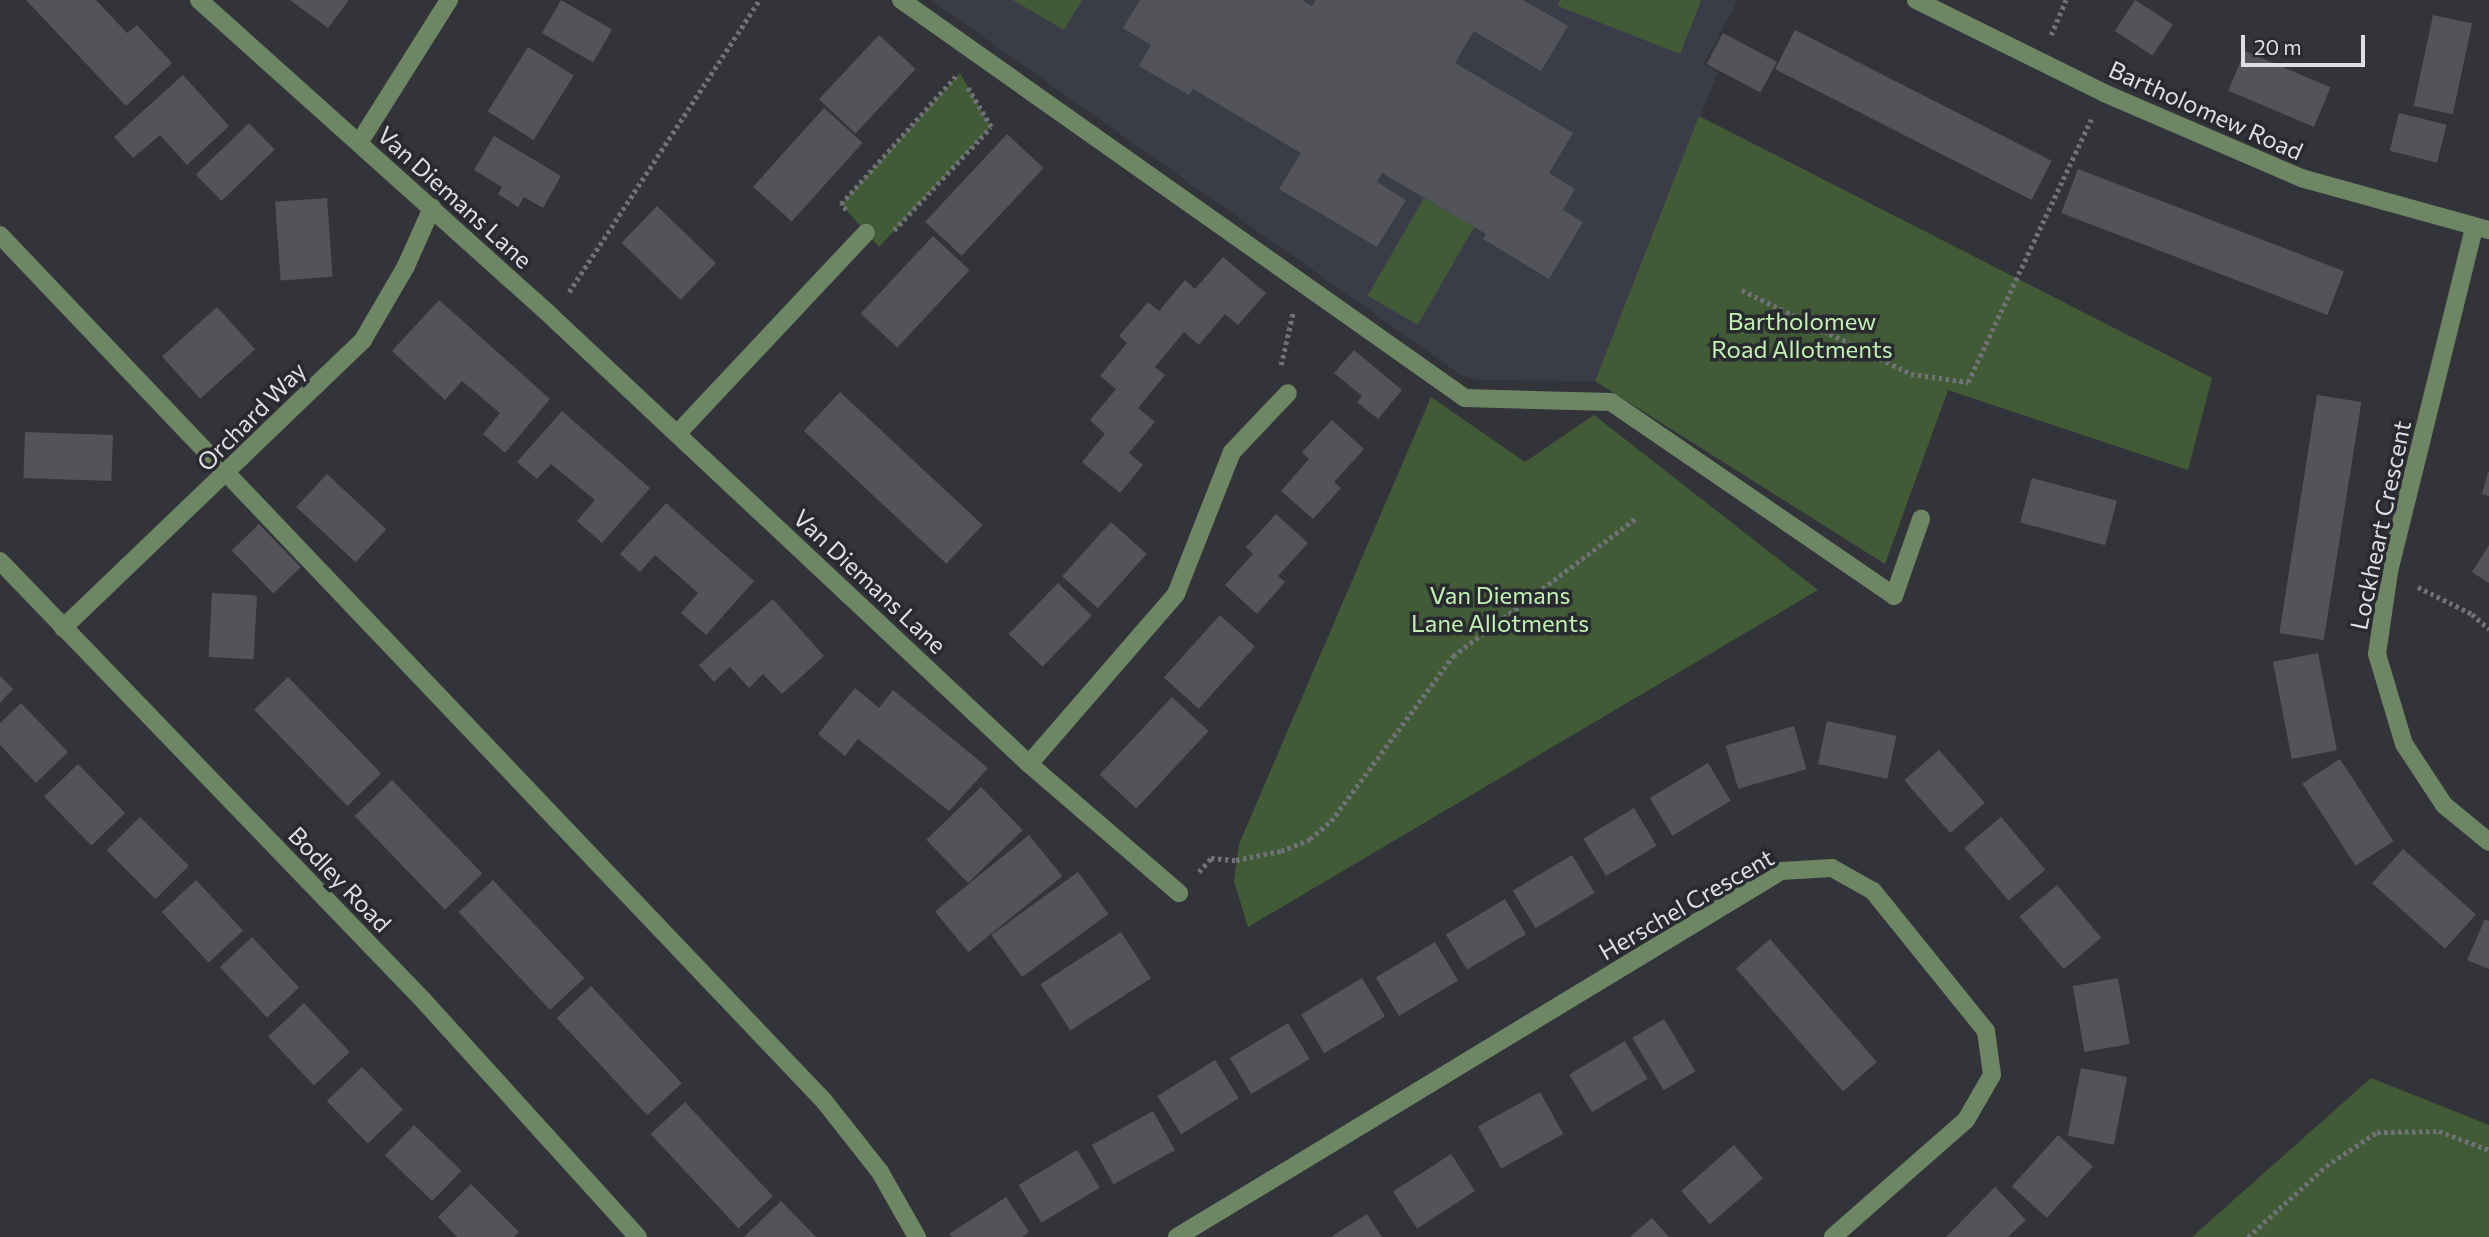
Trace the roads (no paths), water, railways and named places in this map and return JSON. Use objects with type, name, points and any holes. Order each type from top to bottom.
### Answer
[{"type":"street","name":"Van Diemans Lane","points":[[199,0],[552,317],[1029,764],[1179,894]]},
{"type":"street","points":[[359,143],[449,0]]},
{"type":"street","points":[[901,0],[1300,285],[1465,398],[1611,402],[1894,596],[1921,519]]},
{"type":"street","name":"Bartholomew Road","points":[[1916,0],[1938,5],[2104,93],[2301,178],[2482,229]]},
{"type":"street","name":"Orchard Way","points":[[64,628],[227,474],[363,340],[406,266],[432,208]]},
{"type":"street","name":"Lockheart Crescent","points":[[2482,229],[2389,572],[2377,654],[2404,744],[2444,805],[2489,842]]},
{"type":"street","points":[[677,434],[866,233]]},
{"type":"street","points":[[0,235],[824,1101],[880,1172],[917,1237]]},
{"type":"street","points":[[1029,764],[1176,593],[1232,452],[1288,393]]},
{"type":"street","name":"Bodley Road","points":[[0,561],[423,1000],[638,1237]]},
{"type":"street","name":"Herschel Crescent","points":[[1177,1237],[1781,872],[1832,868],[1873,891],[1986,1031],[1992,1075],[1966,1120],[1833,1237]]},
{"type":"park label","name":"Bartholomew Road Allotments","points":[[1802,335]]},
{"type":"park label","name":"Van Diemans Lane Allotments","points":[[1500,609]]}]
